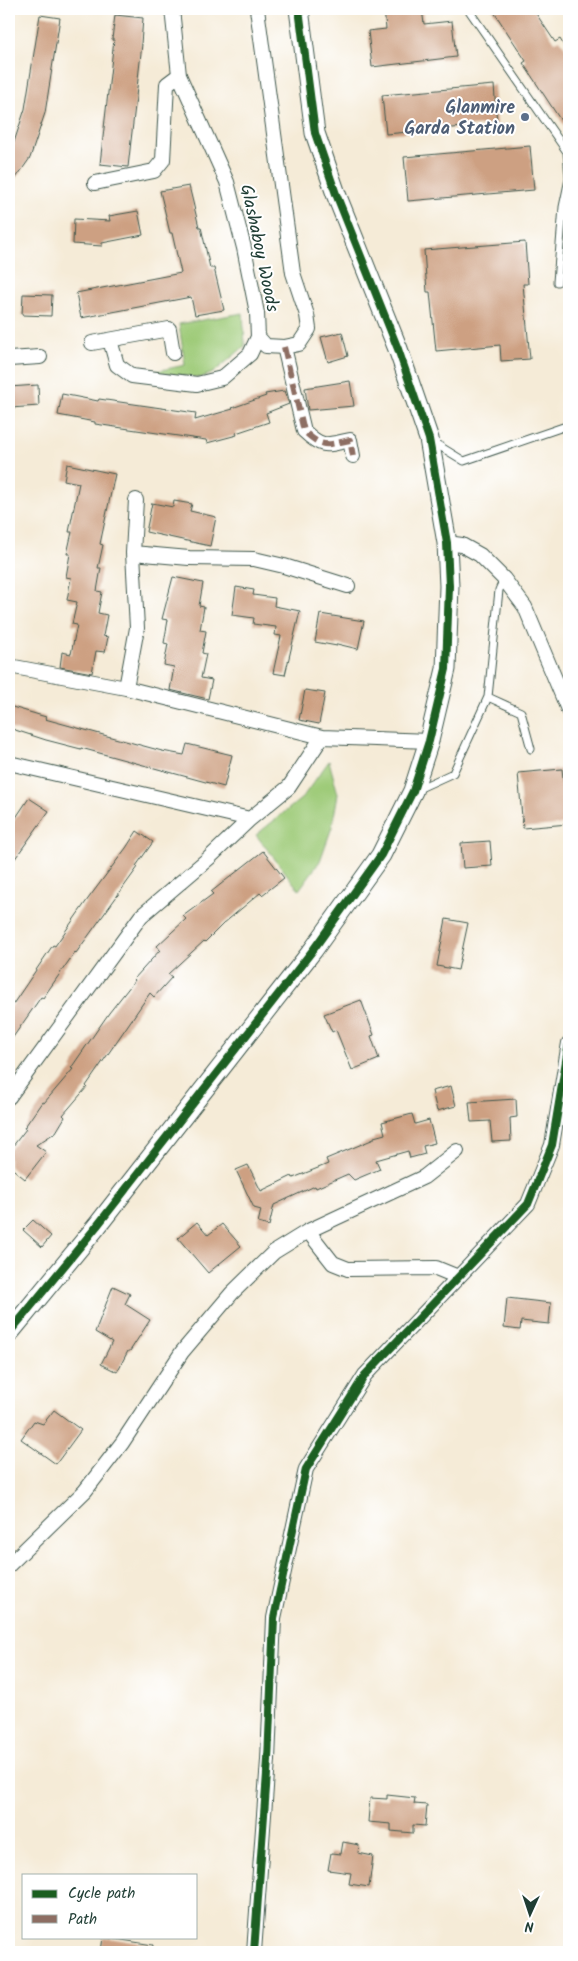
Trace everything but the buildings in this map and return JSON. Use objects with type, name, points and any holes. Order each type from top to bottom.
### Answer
[{"type":"main road","points":[[9,1333],[97,1226],[313,950],[381,855],[413,791],[429,741],[446,669],[449,586],[447,543],[429,439],[398,349],[336,194],[315,133],[299,9]]},
{"type":"street","name":"Glashaboy Woods","points":[[110,340],[117,365],[132,376],[197,384],[222,378],[250,354],[258,337],[257,313],[244,248],[227,182],[179,75],[172,9]]},
{"type":"street","points":[[257,9],[293,273],[308,315],[309,329],[299,344],[284,348],[266,346],[258,337]]},
{"type":"street","points":[[95,183],[154,171],[163,160],[167,84],[179,75]]},
{"type":"street","points":[[92,343],[169,329],[173,353]]},
{"type":"street","points":[[284,348],[304,431],[314,440],[324,445],[350,440],[353,456]]},
{"type":"street","points":[[9,359],[40,357]]},
{"type":"street","points":[[126,688],[137,628],[133,553],[136,500]]},
{"type":"street","points":[[447,543],[462,545],[480,555],[504,579],[525,607],[569,712]]},
{"type":"street","points":[[133,553],[189,558],[254,559],[284,566],[348,586]]},
{"type":"street","points":[[9,666],[126,688],[322,737],[429,741]]},
{"type":"street","points":[[9,1097],[141,916],[209,858],[250,819],[289,787],[322,737]]},
{"type":"street","points":[[10,765],[250,819]]},
{"type":"street","points":[[254,1952],[268,1760],[274,1618],[306,1469],[366,1374],[528,1204],[552,1145],[569,1043]]},
{"type":"street","points":[[9,1565],[85,1491],[122,1443],[182,1352],[232,1293],[274,1252],[308,1231],[424,1177],[457,1151]]},
{"type":"street","points":[[308,1231],[333,1264],[348,1269],[436,1268],[458,1277]]},
{"type":"lane","points":[[468,9],[567,152],[569,179],[563,206],[557,282]]},
{"type":"lane","points":[[429,439],[464,461],[569,425]]},
{"type":"lane","points":[[413,791],[454,772],[488,696],[499,590],[504,579]]},
{"type":"lane","points":[[488,696],[521,712],[531,750]]},
{"type":"green space","points":[[243,313],[245,346],[213,373],[200,378],[152,372],[185,365],[179,324]]},
{"type":"green space","points":[[329,761],[338,794],[332,827],[320,861],[299,890],[256,835],[302,798]]},
{"type":"marked path","points":[[284,347],[304,431],[316,441],[325,444],[350,440],[353,456]]},
{"type":"cycle path","points":[[9,1333],[97,1226],[313,950],[381,855],[413,791],[429,741],[446,669],[449,586],[447,543],[429,439],[398,349],[336,194],[315,133],[299,9]]},
{"type":"cycle path","points":[[254,1952],[268,1760],[274,1618],[306,1469],[365,1375],[528,1204],[552,1145],[569,1043]]},
{"type":"place","name":"Glanmire Garda Station","points":[[525,117]]}]
